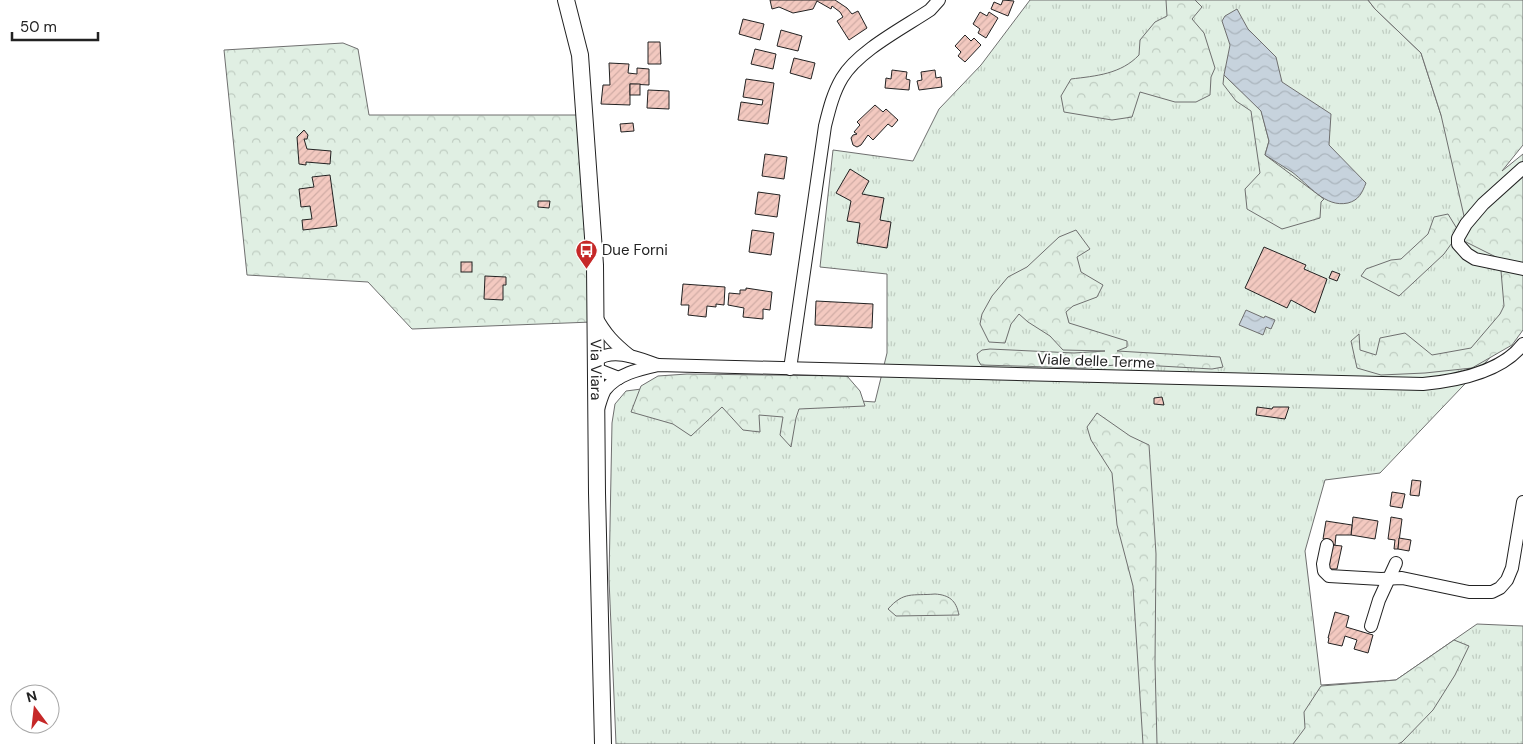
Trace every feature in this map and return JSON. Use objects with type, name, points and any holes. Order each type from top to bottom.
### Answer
[{"type":"main road","name":"Via Viara","points":[[566,0],[580,55],[595,265],[603,744]]},
{"type":"street","points":[[790,369],[831,101],[841,80],[855,61],[930,10],[939,0]]},
{"type":"street","points":[[1523,168],[1483,204],[1466,224],[1458,238],[1458,244],[1467,254],[1475,259],[1523,269]]},
{"type":"street","name":"Viale delle Terme","points":[[596,315],[613,342],[630,356]]},
{"type":"street","name":"Viale delle Terme","points":[[596,414],[605,390],[619,378],[636,370],[658,365],[1422,384],[1462,378],[1481,372],[1505,360],[1523,344]]},
{"type":"street","name":"Viale delle Terme","points":[[596,364],[601,356],[609,354],[630,356],[658,365]]},
{"type":"street","points":[[596,364],[619,378]]},
{"type":"street","points":[[1327,545],[1323,564],[1324,571],[1329,576],[1402,578],[1469,592],[1492,592],[1500,588],[1507,580],[1512,568],[1523,502]]},
{"type":"street","points":[[1372,626],[1379,600],[1396,563]]},
{"type":"green space","points":[[1030,0],[1368,0],[1421,53],[1441,115],[1523,237],[1523,323],[1380,473],[1325,480],[1305,551],[1321,685],[1396,680],[1477,624],[1523,626],[1523,744],[616,744],[609,579],[612,423],[615,404],[626,391],[657,387],[875,402],[887,353],[887,274],[820,267],[833,150],[913,161],[939,109],[981,65]]},
{"type":"green space","points":[[1166,0],[1195,0],[1202,7],[1192,19],[1204,33],[1215,68],[1211,77],[1210,95],[1196,102],[1175,102],[1140,92],[1132,117],[1112,120],[1064,112],[1061,96],[1071,79],[1108,73],[1124,66],[1139,55],[1140,40],[1155,22],[1167,16]]},
{"type":"green space","points":[[1368,0],[1523,0],[1523,145],[1502,171],[1523,154],[1523,330],[1512,345],[1472,368],[1381,375],[1357,368],[1351,341],[1359,334],[1360,350],[1376,355],[1380,338],[1405,333],[1432,355],[1471,348],[1500,314],[1504,306],[1500,259],[1458,238],[1459,233],[1444,254],[1399,296],[1361,276],[1366,269],[1391,260],[1401,259],[1428,234],[1434,217],[1448,214],[1459,232],[1464,216],[1441,115],[1421,53]]},
{"type":"green space","points":[[343,43],[358,49],[369,115],[590,115],[592,322],[412,329],[368,282],[247,275],[224,50]]},
{"type":"green space","points":[[1224,75],[1261,110],[1269,141],[1265,155],[1324,199],[1321,202],[1320,218],[1282,229],[1247,209],[1245,189],[1260,173],[1251,111],[1236,101],[1223,84]]},
{"type":"green space","points":[[1076,230],[1090,249],[1077,257],[1081,272],[1103,285],[1097,297],[1073,306],[1066,312],[1069,323],[1127,341],[1127,347],[1117,351],[1220,357],[1223,367],[1212,369],[1125,364],[1084,368],[981,365],[977,354],[982,350],[990,349],[1074,353],[1105,351],[1063,350],[1050,336],[1019,314],[1011,324],[1005,343],[989,342],[980,324],[982,314],[992,296],[1008,277],[1027,267],[1059,237]]},
{"type":"green space","points":[[687,374],[847,376],[860,391],[865,406],[799,409],[791,447],[780,435],[783,417],[759,415],[760,432],[743,430],[722,407],[691,436],[673,424],[631,412],[641,386],[658,376]]},
{"type":"green space","points":[[1097,413],[1130,436],[1149,445],[1156,554],[1155,663],[1157,744],[1143,744],[1133,586],[1117,525],[1112,473],[1091,440],[1087,427]]},
{"type":"green space","points":[[935,594],[951,599],[959,615],[896,616],[888,609],[904,597]]},
{"type":"green space","points":[[1454,640],[1469,646],[1455,675],[1433,710],[1402,742],[1398,744],[1293,744],[1305,728],[1304,712],[1321,686],[1396,680]]},
{"type":"water","points":[[1237,9],[1248,29],[1276,57],[1282,82],[1331,114],[1329,145],[1366,183],[1355,200],[1340,204],[1325,199],[1292,172],[1265,155],[1269,141],[1261,111],[1224,75],[1230,45],[1222,21],[1225,16]]},
{"type":"water","points":[[1246,310],[1264,318],[1265,316],[1275,320],[1271,329],[1266,327],[1263,335],[1239,325]]},
{"type":"building","points":[[770,0],[835,0],[852,14],[858,11],[867,28],[849,40],[837,21],[843,17],[832,6],[831,9],[817,1],[813,9],[793,13],[779,7],[772,9]]},
{"type":"building","points":[[1003,0],[1014,1],[1008,16],[991,9],[994,2],[1001,5]]},
{"type":"building","points":[[980,12],[987,16],[989,12],[998,18],[986,38],[978,33],[980,29],[973,24]]},
{"type":"building","points":[[743,19],[764,24],[760,40],[739,34]]},
{"type":"building","points":[[781,30],[802,36],[798,51],[777,46]]},
{"type":"building","points":[[965,35],[971,41],[974,38],[981,45],[965,62],[958,56],[961,52],[955,46]]},
{"type":"building","points":[[648,42],[660,42],[661,64],[648,64]]},
{"type":"building","points":[[755,49],[776,54],[773,69],[751,64]]},
{"type":"building","points":[[794,58],[815,63],[811,79],[790,73]]},
{"type":"building","points":[[609,63],[629,64],[628,73],[637,74],[637,68],[649,69],[649,85],[630,84],[630,105],[601,104],[603,85],[610,85]]},
{"type":"building","points":[[892,70],[907,72],[906,79],[910,80],[909,90],[885,88],[886,78],[891,79]]},
{"type":"building","points":[[935,70],[936,78],[941,77],[942,87],[919,90],[917,81],[922,80],[921,72]]},
{"type":"building","points":[[746,79],[774,83],[768,124],[738,120],[741,102],[762,105],[763,100],[743,97]]},
{"type":"building","points":[[630,84],[640,84],[640,95],[630,95]]},
{"type":"building","points":[[648,90],[669,91],[669,109],[647,108]]},
{"type":"building","points":[[875,105],[883,112],[886,109],[898,120],[892,127],[888,124],[873,140],[868,135],[861,145],[857,147],[853,145],[851,138],[857,134],[854,132],[860,125],[857,122]]},
{"type":"building","points":[[633,123],[634,131],[621,132],[620,124]]},
{"type":"building","points":[[304,130],[308,135],[307,139],[304,139],[307,149],[331,151],[330,164],[306,162],[306,165],[299,164],[297,137]]},
{"type":"building","points":[[765,154],[787,157],[784,179],[762,176]]},
{"type":"building","points":[[850,169],[869,181],[862,194],[884,198],[880,220],[891,222],[887,248],[857,243],[860,223],[847,221],[851,201],[836,193]]},
{"type":"building","points":[[330,175],[337,226],[303,230],[302,220],[312,219],[310,206],[301,207],[299,189],[314,187],[312,177]]},
{"type":"building","points":[[758,192],[780,195],[777,217],[755,214]]},
{"type":"building","points":[[538,201],[550,201],[549,208],[538,207]]},
{"type":"building","points":[[752,230],[774,233],[771,255],[749,252]]},
{"type":"building","points":[[1264,247],[1306,265],[1304,269],[1327,279],[1315,313],[1291,300],[1287,308],[1245,288]]},
{"type":"building","points":[[461,262],[472,262],[472,272],[461,272]]},
{"type":"building","points":[[1332,271],[1340,274],[1337,281],[1329,278]]},
{"type":"building","points":[[485,276],[506,277],[506,285],[503,285],[503,300],[484,299]]},
{"type":"building","points":[[683,284],[725,287],[724,305],[716,304],[716,307],[707,306],[706,317],[688,315],[689,305],[681,305]]},
{"type":"building","points":[[746,288],[772,292],[770,310],[763,309],[763,319],[743,317],[744,308],[728,305],[729,293],[740,294],[740,290],[746,290]]},
{"type":"building","points":[[816,301],[873,304],[872,328],[815,325]]},
{"type":"building","points":[[1162,397],[1164,405],[1154,404],[1154,398]]},
{"type":"building","points":[[1257,407],[1272,409],[1273,407],[1289,407],[1285,419],[1256,415]]},
{"type":"building","points":[[1412,480],[1421,481],[1419,496],[1410,495]]},
{"type":"building","points":[[1392,492],[1405,494],[1402,508],[1390,506]]},
{"type":"building","points":[[1353,517],[1378,521],[1375,539],[1351,535]]},
{"type":"building","points":[[1391,517],[1402,519],[1398,549],[1394,549],[1395,540],[1388,539]]},
{"type":"building","points":[[1326,521],[1352,525],[1351,535],[1336,535],[1335,545],[1332,545],[1328,539],[1323,539]]},
{"type":"building","points":[[1399,538],[1411,540],[1409,551],[1398,549]]},
{"type":"building","points":[[1332,545],[1342,546],[1337,569],[1329,569]]},
{"type":"building","points":[[1335,612],[1349,616],[1346,627],[1373,635],[1368,653],[1354,649],[1357,640],[1345,636],[1342,646],[1328,643]]},
{"type":"place","name":"Due Forni","points":[[586,269]]}]
